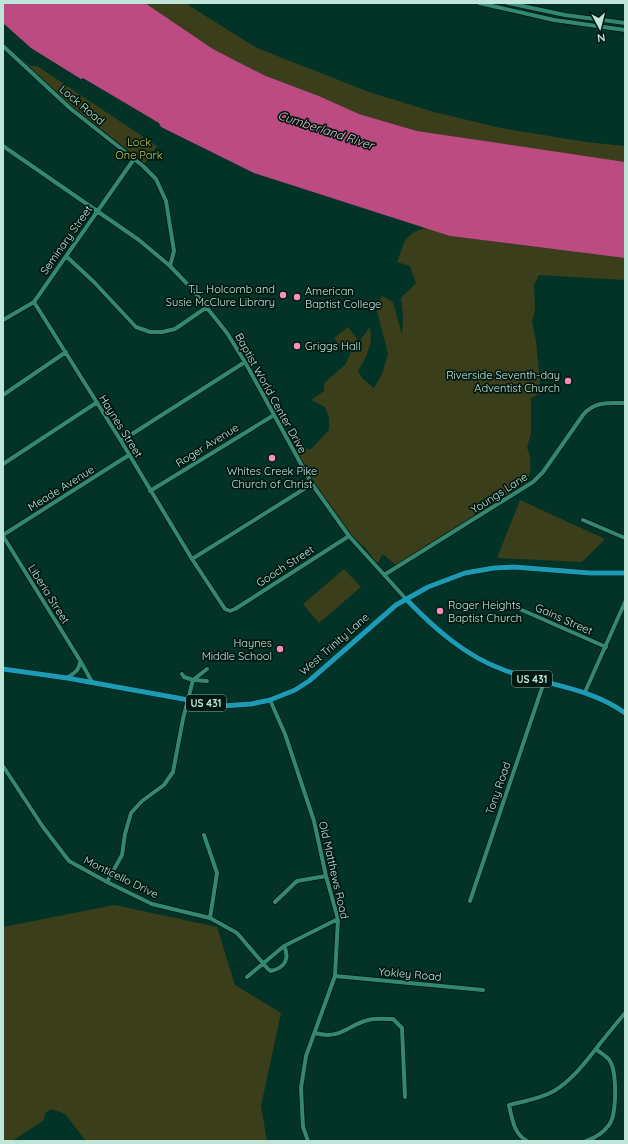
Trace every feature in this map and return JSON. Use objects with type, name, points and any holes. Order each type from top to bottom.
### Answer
[{"type":"main road","name":"West Trinity Lane","points":[[3,669],[92,682],[222,706],[251,704],[270,700],[295,690],[309,681],[374,622],[396,605],[428,587],[465,573],[494,568],[514,567],[584,572],[625,573]]},
{"type":"main road","name":"US 431","points":[[406,599],[430,624],[462,649],[504,670],[585,692],[613,704],[625,713]]},
{"type":"street","points":[[479,3],[554,20],[625,30]]},
{"type":"street","points":[[508,3],[565,15],[625,23]]},
{"type":"street","name":"Lock Road","points":[[3,46],[71,108],[134,159],[156,179],[166,201],[174,251],[170,266]]},
{"type":"street","name":"Baptist World Center Drive","points":[[3,146],[139,240],[170,266],[207,307],[227,333],[245,362],[312,484],[349,536],[406,599]]},
{"type":"street","name":"Seminary Street","points":[[4,318],[34,302],[134,159]]},
{"type":"street","points":[[66,256],[94,282],[136,327],[150,332],[162,332],[175,328],[207,307]]},
{"type":"street","name":"Haynes Street","points":[[34,302],[121,441],[192,559],[225,609],[230,611]]},
{"type":"street","points":[[3,395],[66,352]]},
{"type":"street","points":[[121,441],[245,362]]},
{"type":"street","points":[[3,464],[96,403]]},
{"type":"street","name":"Youngs Lane","points":[[384,575],[533,482],[543,472],[590,407],[600,404],[625,403]]},
{"type":"street","name":"Roger Avenue","points":[[150,491],[274,415]]},
{"type":"street","name":"Meade Avenue","points":[[3,535],[129,456]]},
{"type":"street","points":[[192,559],[312,484]]},
{"type":"street","points":[[583,520],[625,538]]},
{"type":"street","name":"Liberia Street","points":[[3,535],[92,682]]},
{"type":"street","name":"Gooch Street","points":[[230,611],[349,536]]},
{"type":"street","points":[[585,692],[625,602]]},
{"type":"street","name":"Gains Street","points":[[515,607],[606,647]]},
{"type":"street","points":[[67,678],[77,672],[81,662]]},
{"type":"street","points":[[107,882],[122,855],[125,834],[131,813],[142,800],[164,785],[172,772],[193,680],[207,669]]},
{"type":"street","points":[[182,674],[184,677],[193,680],[207,681]]},
{"type":"street","name":"Tony Road","points":[[470,901],[544,682]]},
{"type":"street","name":"Old Matthews Road","points":[[270,700],[285,734],[314,821],[326,876],[338,919],[335,976],[306,1056],[301,1088],[303,1127],[308,1141]]},
{"type":"street","name":"Monticello Drive","points":[[3,766],[43,827],[69,861],[152,904],[210,918],[237,934],[263,963]]},
{"type":"street","points":[[204,835],[217,874],[210,918]]},
{"type":"street","points":[[275,902],[297,881],[326,876]]},
{"type":"street","points":[[247,977],[284,946],[338,919]]},
{"type":"street","points":[[263,963],[271,971],[282,966],[288,957],[284,946]]},
{"type":"street","name":"Yokley Road","points":[[335,976],[483,990]]},
{"type":"street","points":[[527,1141],[522,1138],[512,1123],[510,1105],[535,1099],[561,1087],[576,1074],[625,1013]]},
{"type":"street","points":[[315,1033],[325,1036],[335,1035],[369,1020],[393,1019],[402,1028],[406,1097]]},
{"type":"street","points":[[586,1141],[601,1134],[609,1125],[613,1113],[614,1086],[611,1063],[608,1058],[596,1050]]},
{"type":"green space","points":[[145,3],[185,3],[257,48],[369,92],[434,112],[501,128],[586,142],[625,146],[625,163],[417,131],[359,114],[319,96],[266,76],[238,62],[213,49]]},
{"type":"green space","name":"Lock One Park","points":[[21,58],[30,66],[37,66],[157,146],[143,166],[71,109],[19,60]]},
{"type":"green space","points":[[426,228],[450,236],[625,258],[625,280],[539,275],[534,285],[535,310],[532,322],[536,341],[541,393],[531,398],[531,433],[527,448],[530,457],[530,467],[527,487],[398,567],[384,555],[381,556],[379,562],[375,562],[357,540],[349,536],[296,457],[302,446],[310,450],[329,430],[329,418],[325,407],[311,400],[324,391],[324,383],[345,365],[351,352],[370,327],[371,341],[366,357],[358,371],[363,379],[374,388],[382,374],[388,354],[376,307],[382,296],[393,302],[402,335],[403,316],[401,298],[416,283],[410,266],[397,262],[405,240],[414,232]]},
{"type":"green space","points":[[348,327],[358,340],[344,351],[334,338]]},
{"type":"green space","points":[[520,500],[605,539],[582,562],[497,558]]},
{"type":"green space","points":[[344,569],[361,587],[319,623],[303,604]]},
{"type":"green space","points":[[115,905],[217,927],[235,985],[281,1013],[261,1106],[267,1141],[86,1141],[65,1114],[52,1109],[45,1113],[44,1120],[12,1141],[3,1141],[3,927]]},
{"type":"water","name":"Cumberland River","points":[[3,3],[145,3],[213,49],[238,62],[266,76],[319,96],[359,114],[417,131],[625,162],[625,258],[450,236],[254,173],[161,127],[159,123],[83,78],[81,79],[31,48],[3,23]]},
{"type":"place","name":"T.L. Holcomb and Susie McClure Library","points":[[283,295]]},
{"type":"place","name":"American Baptist College","points":[[297,297]]},
{"type":"place","name":"Griggs Hall","points":[[297,346]]},
{"type":"place","name":"Riverside Seventh-day Adventist Church","points":[[568,381]]},
{"type":"place","name":"Whites Creek Pike Church of Christ","points":[[272,458]]},
{"type":"place","name":"Roger Heights Baptist Church","points":[[440,611]]},
{"type":"place","name":"Haynes Middle School","points":[[280,649]]}]
